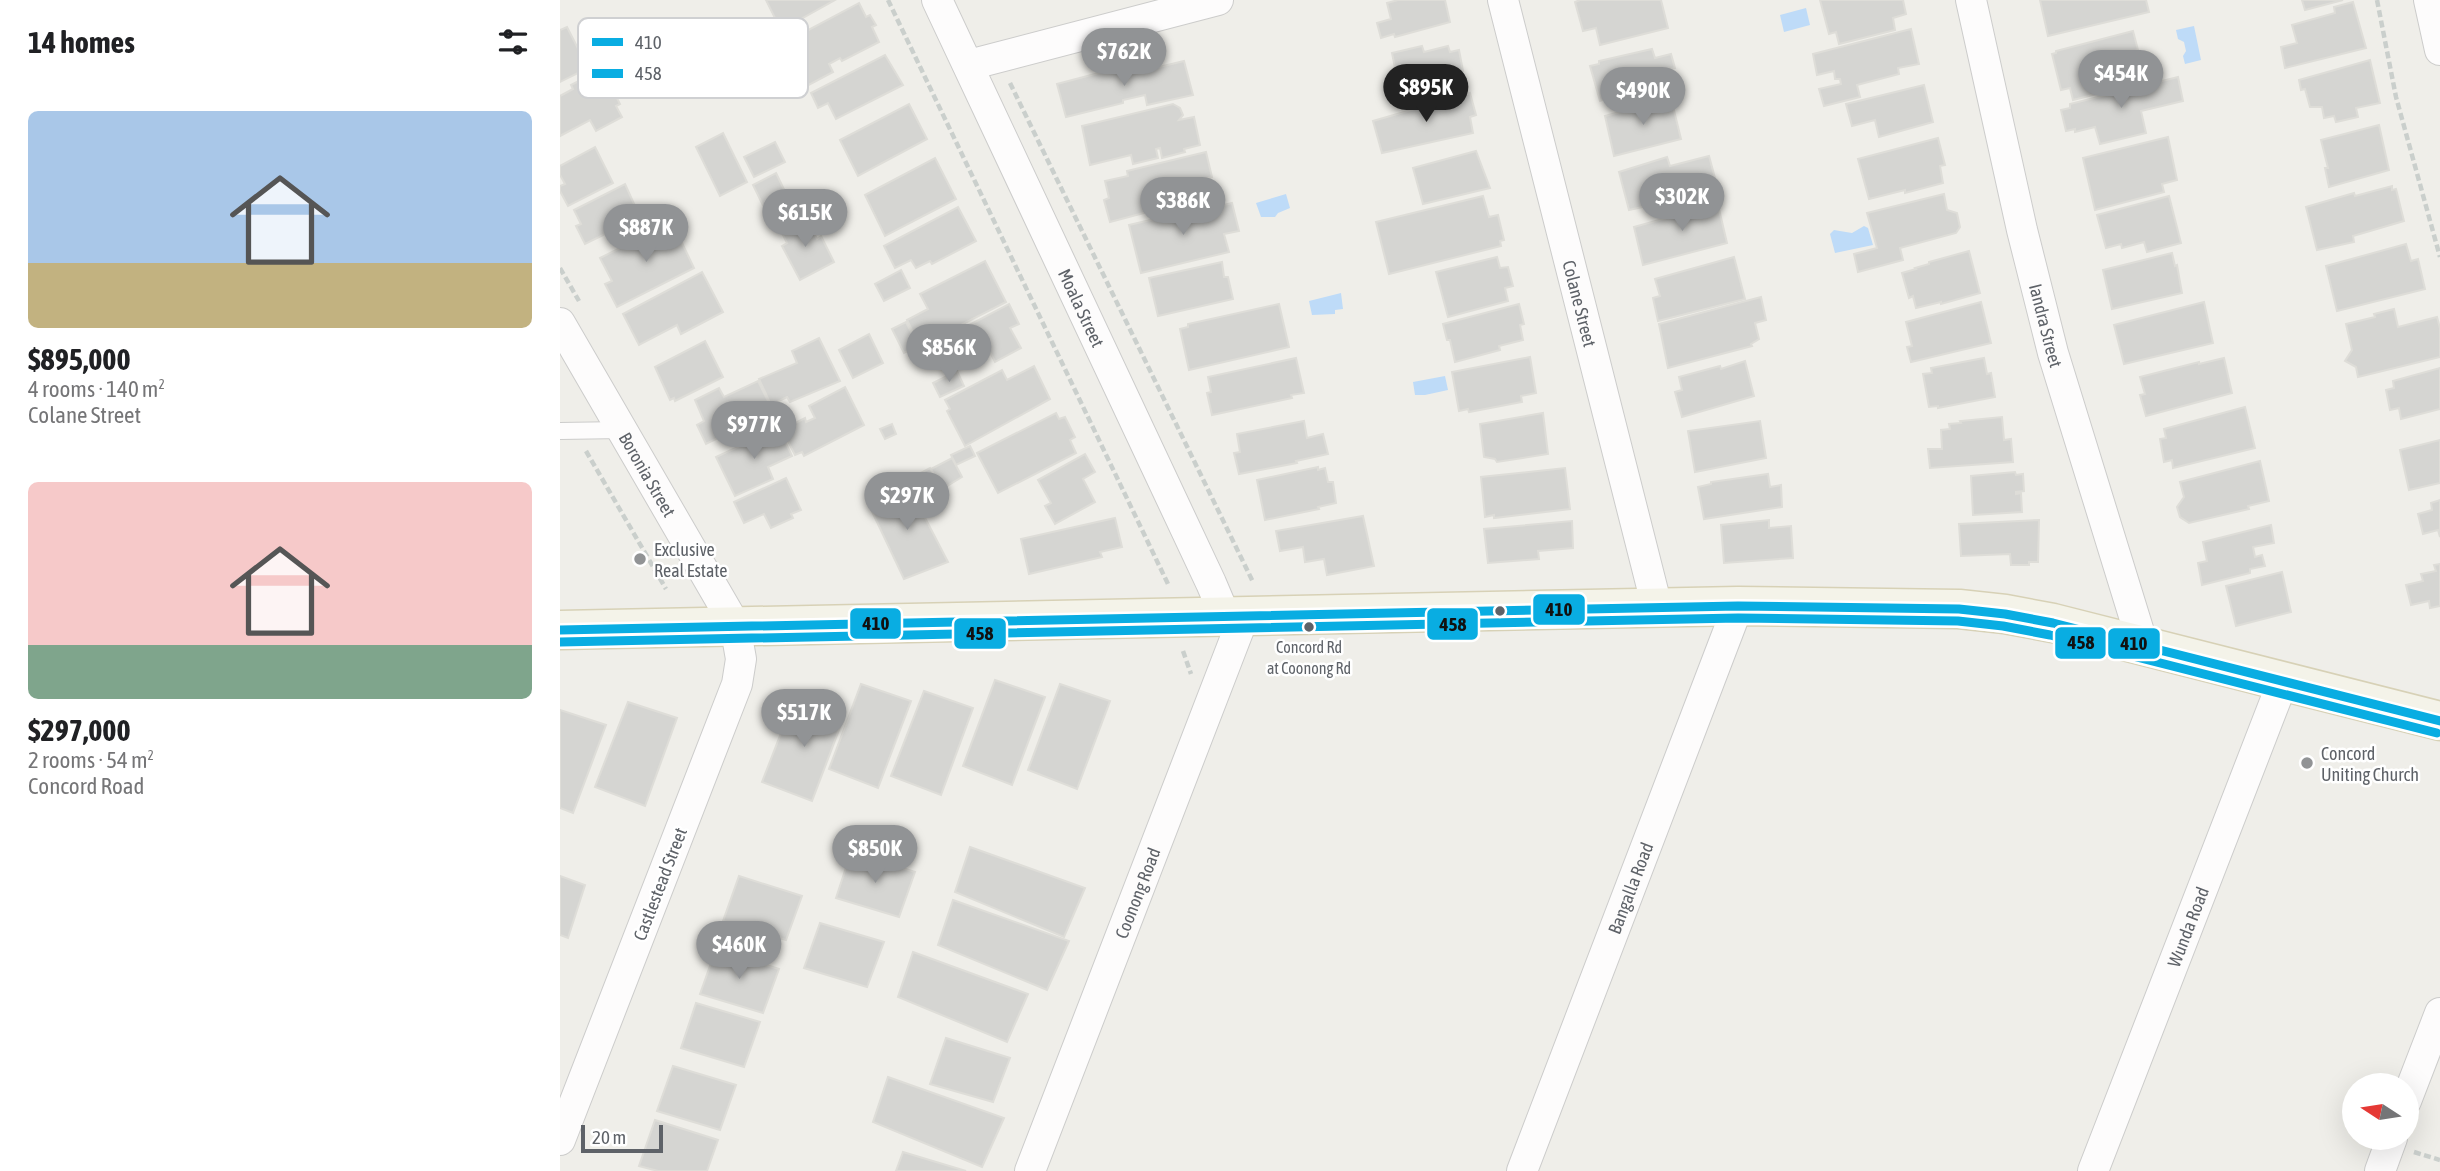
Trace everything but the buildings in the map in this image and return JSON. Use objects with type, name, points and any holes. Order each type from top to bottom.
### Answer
[{"type":"main road","points":[[560,630],[1241,605],[1959,609],[2017,616],[2143,645],[2440,721]]},
{"type":"street","name":"Moala Street","points":[[937,0],[1206,571],[1241,605]]},
{"type":"street","points":[[969,65],[1218,0]]},
{"type":"street","name":"Colane Street","points":[[1503,0],[1657,607]]},
{"type":"street","name":"Iandra Street","points":[[1971,0],[2021,230],[2053,353],[2143,645]]},
{"type":"street","points":[[2428,0],[2440,50]]},
{"type":"street","name":"Boronia Street","points":[[560,323],[735,625]]},
{"type":"street","name":"Coonong Road","points":[[1030,1171],[1241,605]]},
{"type":"street","name":"Bangalla Road","points":[[1522,1171],[1738,606]]},
{"type":"street","name":"Castlestead Street","points":[[560,1140],[737,684],[741,659],[735,625]]},
{"type":"street","name":"Wunda Road","points":[[2093,1171],[2283,681]]},
{"type":"street","points":[[2417,1073],[2440,1013]]},
{"type":"street","points":[[2380,1171],[2395,1150]]},
{"type":"lane","points":[[567,431],[622,430]]},
{"type":"path","points":[[888,0],[1168,584]]},
{"type":"path","points":[[2377,0],[2396,97],[2440,257]]},
{"type":"path","points":[[1006,74],[1241,605]]},
{"type":"path","points":[[567,431],[666,589]]},
{"type":"path","points":[[2414,1150],[2440,1160]]},
{"type":"water","points":[[1806,8],[1810,25],[1784,32],[1780,15]]},
{"type":"water","points":[[2194,26],[2201,60],[2185,64],[2184,42],[2178,39],[2176,30]]},
{"type":"water","points":[[1286,194],[1290,208],[1275,217],[1261,217],[1256,203]]},
{"type":"water","points":[[1864,226],[1868,228],[1873,245],[1835,253],[1830,234],[1834,230],[1852,233]]},
{"type":"water","points":[[1341,293],[1343,309],[1335,310],[1335,314],[1312,315],[1309,301]]},
{"type":"water","points":[[1445,376],[1448,390],[1415,395],[1413,382]]},
{"type":"transit line","name":"410","points":[[560,630],[1738,606],[1959,609],[2053,623],[2440,721]]},
{"type":"transit line","name":"458","points":[[560,642],[1738,618],[1958,621],[2050,635],[2437,733]]},
{"type":"place","name":"Exclusive Real Estate","points":[[640,559]]},
{"type":"place","name":"Concord Rd at Coonong Rd","points":[[1309,627]]},
{"type":"place","name":"Concord Uniting Church","points":[[2307,763]]}]
